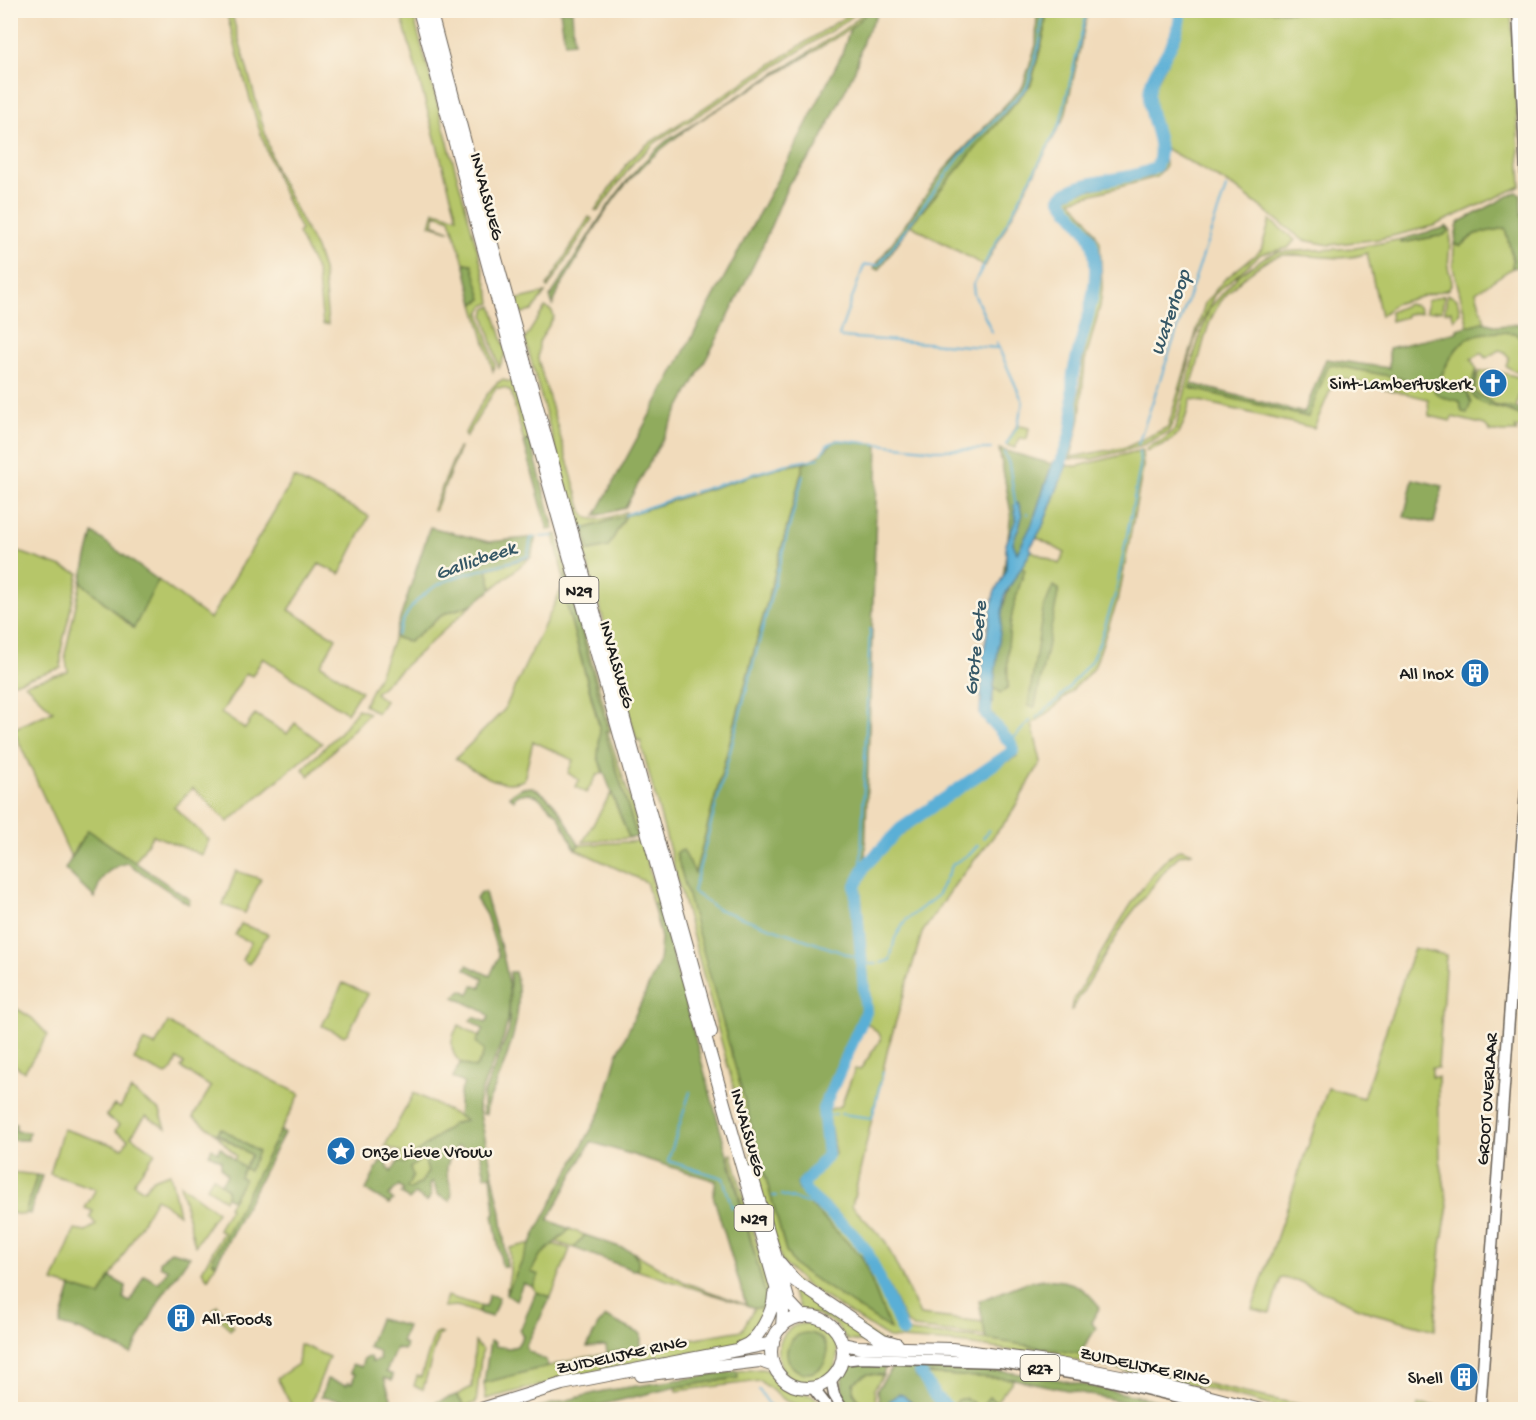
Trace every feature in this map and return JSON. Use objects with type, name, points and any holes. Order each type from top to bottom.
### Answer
[{"type":"highway","name":"INVALSWEG","points":[[428,11],[743,1147],[789,1302],[803,1317]]},
{"type":"highway","name":"INVALSWEG","points":[[428,11],[774,1287],[783,1312],[782,1327]]},
{"type":"highway","points":[[775,1254],[784,1270],[795,1281],[883,1340],[909,1346]]},
{"type":"highway","points":[[712,1354],[745,1346],[752,1341],[774,1305],[774,1287]]},
{"type":"highway","points":[[803,1317],[827,1322],[838,1333],[843,1344],[843,1360],[831,1380],[813,1388],[792,1385],[782,1378],[774,1366],[773,1343],[782,1327],[803,1317]]},
{"type":"highway","name":"ZUIDELIJKE RING","points":[[483,1408],[562,1384],[712,1354],[726,1354],[773,1343]]},
{"type":"highway","name":"ZUIDELIJKE RING","points":[[843,1344],[857,1347],[909,1346],[1007,1356],[1156,1383],[1261,1410]]},
{"type":"highway","name":"ZUIDELIJKE RING","points":[[500,1410],[564,1391],[629,1377],[723,1363],[760,1361],[774,1366]]},
{"type":"main road","points":[[1518,10],[1526,174]]},
{"type":"main road","name":"GROOT OVERLAAR","points":[[1480,1410],[1526,790]]},
{"type":"main road","name":"ZUIDELIJKE RING","points":[[843,1360],[861,1358],[1001,1362],[1105,1379],[1234,1410]]},
{"type":"main road","points":[[831,1380],[834,1395],[843,1410]]},
{"type":"main road","points":[[813,1388],[830,1410]]},
{"type":"green space","points":[[870,10],[879,11],[864,38],[855,70],[816,150],[789,183],[759,254],[717,339],[625,508],[595,516],[790,156],[842,54],[850,29]]},
{"type":"green space","points":[[1271,10],[1394,10],[1394,16],[1271,11]]},
{"type":"green space","points":[[1394,10],[1511,11],[1521,185],[1519,187],[1433,226],[1380,239],[1330,245],[1303,240],[1237,189],[1163,147],[1152,104],[1152,91],[1179,40],[1185,11],[1271,11],[1394,16]]},
{"type":"green space","points":[[226,11],[231,11],[275,169],[316,249],[323,270],[328,324],[323,324],[317,272],[298,233],[301,230],[266,150]]},
{"type":"green space","points":[[400,11],[412,11],[490,296],[491,303],[484,306],[480,313],[495,365],[493,371],[474,304],[482,299],[467,263],[464,263],[450,219],[436,214],[433,224],[451,231],[430,225],[434,211],[457,217]]},
{"type":"green space","points":[[560,11],[572,11],[574,42],[565,43]]},
{"type":"green space","points":[[854,11],[859,11],[656,142],[634,162],[598,211],[595,210],[629,161],[646,145]]},
{"type":"green space","points":[[865,11],[870,11],[850,29],[810,54],[809,52],[849,26]]},
{"type":"green space","points":[[1037,11],[1046,11],[1045,31],[1031,84],[910,225],[879,270],[874,268],[944,170],[1023,86],[1036,45]]},
{"type":"green space","points":[[1046,11],[1088,11],[1065,116],[985,266],[910,225],[1031,84],[1045,31]]},
{"type":"green space","points":[[809,52],[810,54],[719,108]]},
{"type":"green space","points":[[719,108],[675,138],[655,155],[614,199],[560,287],[553,305],[550,297],[589,235],[616,195],[631,176],[666,141]]},
{"type":"green space","points":[[1164,154],[1165,167],[1156,177],[1071,200],[1088,220],[1100,242],[1102,288],[1100,306],[1085,361],[1080,418],[1071,457],[1127,447],[1168,427],[1205,303],[1224,280],[1261,250],[1270,220],[1295,240],[1288,248],[1261,254],[1214,295],[1194,342],[1175,418],[1168,432],[1145,444],[1126,450],[1092,459],[1068,459],[1076,424],[1082,365],[1096,292],[1098,262],[1095,241],[1070,209],[1067,198],[1076,193],[1151,176],[1160,169]]},
{"type":"green space","points":[[1516,192],[1521,194],[1523,266],[1512,268],[1513,259],[1505,228],[1475,234],[1460,246],[1454,244],[1458,223]]},
{"type":"green space","points":[[589,217],[592,219],[548,288],[547,286]]},
{"type":"green space","points":[[1447,227],[1451,231],[1448,267],[1452,282],[1449,289],[1394,304],[1381,316],[1367,253],[1337,258],[1285,255],[1262,264],[1233,287],[1214,313],[1190,388],[1308,417],[1329,364],[1434,385],[1442,397],[1460,401],[1461,408],[1467,393],[1438,384],[1457,348],[1464,341],[1481,332],[1516,333],[1520,338],[1524,371],[1514,371],[1506,366],[1509,357],[1503,351],[1499,350],[1486,358],[1481,353],[1471,359],[1477,370],[1470,390],[1493,406],[1521,415],[1525,420],[1525,427],[1515,428],[1517,432],[1491,432],[1485,425],[1452,417],[1451,421],[1429,416],[1428,399],[1336,377],[1314,428],[1191,399],[1182,427],[1174,438],[1147,451],[1146,448],[1163,440],[1176,428],[1194,355],[1209,309],[1239,275],[1265,257],[1278,252],[1355,248],[1402,239],[1402,243],[1444,235],[1448,231]]},
{"type":"green space","points":[[1447,227],[1448,231],[1444,235],[1401,243],[1402,239]]},
{"type":"green space","points":[[1505,228],[1513,260],[1512,268],[1476,292],[1485,322],[1468,326],[1453,267],[1454,245],[1464,244],[1475,234]]},
{"type":"green space","points":[[464,263],[472,264],[482,299],[474,304]]},
{"type":"green space","points":[[545,293],[532,311],[523,313],[516,309],[515,300]]},
{"type":"green space","points":[[1447,294],[1457,299],[1460,312],[1454,320],[1451,311],[1445,312]]},
{"type":"green space","points":[[1444,295],[1442,311],[1426,312],[1427,301]]},
{"type":"green space","points":[[1408,304],[1417,306],[1421,313],[1406,314],[1406,317],[1391,321],[1390,312]]},
{"type":"green space","points":[[492,306],[506,352],[499,368],[484,314],[486,309]]},
{"type":"green space","points":[[545,307],[552,311],[554,317],[539,342],[538,360],[582,511],[590,518],[608,518],[626,512],[627,515],[776,468],[804,463],[695,874],[677,853],[786,1251],[795,1266],[890,1329],[862,1257],[810,1206],[813,1203],[853,1238],[865,1255],[898,1331],[1001,1341],[1062,1350],[1326,1409],[1285,1409],[1192,1385],[1073,1360],[967,1344],[888,1338],[806,1285],[782,1262],[750,1160],[753,1159],[640,740],[637,741],[525,339]],"holes":[[[626,516],[608,547],[589,551],[584,529]]]},
{"type":"green space","points":[[1482,322],[1498,326],[1525,323],[1525,371],[1522,368],[1520,338],[1516,333],[1486,333],[1465,340],[1457,347],[1438,384],[1467,393],[1471,403],[1467,413],[1462,412],[1460,401],[1442,397],[1434,391],[1434,385],[1329,364],[1308,417],[1190,388],[1192,384],[1304,413],[1326,359],[1389,368],[1389,348],[1457,332],[1457,329]]},
{"type":"green space","points":[[1477,370],[1474,392],[1497,406],[1525,409],[1525,420],[1518,414],[1477,400],[1472,394],[1471,384]]},
{"type":"green space","points":[[1493,370],[1488,383],[1484,382],[1483,386],[1488,388],[1490,394],[1497,393],[1500,372],[1522,378],[1516,409],[1497,406],[1474,392],[1479,372]]},
{"type":"green space","points":[[502,380],[515,385],[530,440],[524,442],[511,392],[505,388],[496,388],[466,437],[465,433],[481,404]]},
{"type":"green space","points":[[1017,425],[1029,428],[1027,439],[1020,438],[1015,448],[1006,445]]},
{"type":"green space","points":[[530,440],[554,529],[548,530],[524,442]]},
{"type":"green space","points":[[836,440],[878,444],[865,859],[852,887],[863,1010],[819,1111],[825,1152],[797,1183],[799,1190],[813,1203],[811,1206],[862,1257],[890,1329],[795,1266],[786,1251],[676,853],[683,850],[695,873],[804,463],[817,457]]},
{"type":"green space","points":[[458,448],[460,448],[435,511],[433,510]]},
{"type":"green space","points":[[999,449],[1052,464],[1029,534],[1003,577],[1011,513]]},
{"type":"green space","points":[[1142,450],[1143,467],[1119,596],[1094,668],[1052,710],[1032,724],[1041,762],[1009,817],[956,883],[922,933],[888,1048],[852,1206],[885,1241],[920,1315],[983,1322],[985,1336],[913,1328],[905,1321],[877,1264],[856,1233],[843,1218],[809,1189],[807,1184],[835,1154],[828,1110],[841,1106],[855,1069],[860,1070],[881,1039],[880,1035],[866,1022],[871,1012],[860,885],[869,868],[900,836],[973,781],[1017,756],[1017,745],[989,713],[994,688],[1001,693],[1008,688],[1010,628],[1015,600],[1025,570],[1019,566],[1030,550],[1059,564],[1065,553],[1036,537],[1066,466],[1078,466]]},
{"type":"green space","points":[[294,478],[369,516],[340,574],[319,564],[289,610],[336,638],[321,665],[361,691],[347,713],[263,658],[252,676],[246,673],[221,713],[245,729],[255,714],[287,734],[295,723],[322,743],[228,822],[193,788],[174,807],[209,840],[202,855],[153,835],[135,862],[88,830],[71,857],[13,729],[53,711],[25,684],[68,672],[65,654],[81,582],[133,628],[158,580],[210,619]]},
{"type":"green space","points":[[1413,479],[1443,486],[1434,523],[1404,517]]},
{"type":"green space","points":[[626,515],[608,547],[589,551],[584,529]]},
{"type":"green space","points":[[430,527],[489,542],[536,537],[531,557],[487,569],[492,589],[473,604],[443,614],[409,642],[394,637]]},
{"type":"green space","points":[[93,533],[158,580],[134,628],[81,582]]},
{"type":"green space","points":[[557,534],[611,731],[608,732],[642,836],[637,837],[605,731],[608,730],[566,576],[563,575],[554,535]]},
{"type":"green space","points":[[11,549],[79,573],[61,650],[61,668],[11,684]]},
{"type":"green space","points":[[531,557],[492,589],[487,569]]},
{"type":"green space","points":[[1019,566],[1025,570],[1015,600],[1010,628],[1008,688],[1001,693],[994,688],[999,626],[1006,597]]},
{"type":"green space","points":[[563,575],[566,576],[608,730],[605,732],[637,837],[629,838],[598,757],[600,727],[562,588]]},
{"type":"green space","points":[[1053,586],[1059,589],[1035,707],[1028,706],[1043,610]]},
{"type":"green space","points":[[562,588],[601,734],[598,757],[603,773],[597,775],[586,793],[576,787],[579,780],[568,773],[573,760],[533,741],[524,780],[515,783],[488,778],[455,759],[504,710]]},
{"type":"green space","points":[[473,604],[375,693],[385,701],[377,713],[364,705],[394,637],[409,642],[444,614]]},
{"type":"green space","points":[[358,709],[369,713],[309,776],[303,769],[340,732]]},
{"type":"green space","points":[[532,787],[548,798],[560,812],[579,845],[575,849],[558,815],[537,796],[528,793],[517,795],[514,800],[509,796],[521,788]]},
{"type":"green space","points":[[611,793],[629,838],[583,842]]},
{"type":"green space","points":[[88,830],[190,900],[188,904],[127,863],[114,868],[105,875],[95,898],[65,869]]},
{"type":"green space","points":[[642,841],[658,903],[653,905],[646,882],[575,849],[579,845]]},
{"type":"green space","points":[[1181,849],[1193,853],[1180,855],[1170,864],[1127,919],[1071,1011],[1072,1003],[1122,918],[1153,874],[1168,858]]},
{"type":"green space","points":[[236,871],[261,879],[245,913],[223,905]]},
{"type":"green space","points":[[485,892],[508,978],[509,1014],[505,1032],[483,1086],[478,1105],[501,1213],[507,1267],[502,1267],[493,1215],[495,1214],[491,1175],[485,1176],[480,1152],[457,1146],[450,1157],[447,1172],[452,1194],[450,1201],[438,1195],[433,1182],[430,1184],[431,1196],[427,1202],[415,1194],[409,1200],[401,1193],[404,1191],[399,1185],[388,1196],[393,1200],[389,1204],[366,1190],[380,1162],[385,1162],[391,1172],[398,1162],[404,1163],[453,1124],[466,1120],[458,1116],[460,1094],[464,1083],[453,1078],[460,1063],[475,1068],[482,1058],[484,1050],[476,1042],[484,1030],[470,1020],[474,1017],[486,1022],[489,1017],[485,1012],[454,997],[462,990],[469,994],[473,986],[481,987],[483,978],[465,969],[467,965],[490,976],[499,956],[486,915],[476,899],[480,893]],"holes":[[[424,1157],[428,1172],[421,1183],[409,1190],[407,1188],[413,1176],[410,1168]]]},
{"type":"green space","points":[[658,903],[767,1300],[761,1308],[746,1305],[713,1195],[716,1181],[591,1142],[548,1220],[570,1229],[539,1257],[531,1272],[539,1275],[533,1287],[523,1283],[516,1300],[506,1295],[538,1228],[601,1111],[617,1055],[659,963],[661,938],[653,905]]},
{"type":"green space","points":[[241,924],[268,934],[249,964],[242,960],[251,942],[235,935]]},
{"type":"green space","points":[[1414,948],[1446,955],[1438,1068],[1432,1068],[1432,1077],[1438,1077],[1440,1159],[1448,1206],[1441,1246],[1435,1330],[1369,1312],[1296,1280],[1281,1278],[1270,1313],[1252,1309],[1328,1088],[1363,1098]]},
{"type":"green space","points":[[510,972],[515,972],[518,988],[516,1022],[512,1040],[487,1105],[486,1114],[483,1114],[483,1096],[509,1030]]},
{"type":"green space","points":[[343,983],[368,994],[348,1033],[344,1036],[322,1026]]},
{"type":"green space","points":[[11,1005],[32,1018],[48,1035],[24,1072],[11,1062]]},
{"type":"green space","points":[[168,1022],[201,1044],[300,1094],[212,1261],[216,1264],[208,1279],[202,1271],[223,1232],[218,1229],[230,1208],[228,1207],[244,1180],[240,1177],[234,1160],[236,1156],[212,1130],[193,1117],[211,1087],[181,1068],[184,1064],[177,1059],[171,1072],[166,1075],[134,1060],[144,1041],[155,1046]],"holes":[[[217,1134],[258,1152],[245,1168],[251,1155]]]},
{"type":"green space","points":[[459,1025],[480,1037],[477,1042],[484,1050],[475,1068],[461,1062],[453,1052],[453,1039]]},
{"type":"green space","points":[[131,1090],[160,1111],[166,1128],[146,1116],[131,1136],[155,1153],[133,1183],[144,1190],[153,1179],[170,1173],[179,1214],[156,1198],[100,1296],[53,1282],[75,1229],[86,1231],[96,1225],[90,1217],[93,1211],[85,1208],[96,1189],[50,1174],[63,1129],[123,1148],[128,1139],[115,1131],[119,1125],[106,1116],[114,1105],[120,1108]]},
{"type":"green space","points":[[414,1093],[466,1120],[453,1124],[404,1163],[398,1162],[401,1153],[385,1146]]},
{"type":"green space","points":[[11,1123],[16,1124],[16,1131],[29,1132],[28,1140],[11,1140]]},
{"type":"green space","points":[[221,1128],[258,1152],[249,1171],[244,1168],[251,1155],[217,1133]]},
{"type":"green space","points":[[280,1131],[284,1133],[216,1264],[212,1261]]},
{"type":"green space","points":[[220,1147],[244,1168],[240,1177],[244,1179],[232,1200],[226,1197],[227,1190],[221,1183],[227,1175],[221,1167],[221,1160],[209,1154],[212,1148],[218,1152]]},
{"type":"green space","points":[[732,1154],[772,1300],[752,1337],[740,1344],[604,1369],[486,1399],[484,1383],[576,1359],[742,1330],[754,1308],[761,1308],[767,1300],[729,1155]]},
{"type":"green space","points":[[424,1157],[428,1172],[421,1183],[409,1190],[406,1188],[413,1176],[409,1168]]},
{"type":"green space","points":[[10,1172],[37,1175],[25,1215],[11,1213]]},
{"type":"green space","points":[[37,1175],[42,1176],[30,1214],[25,1213]]},
{"type":"green space","points":[[213,1177],[226,1188],[228,1193],[224,1200],[207,1187]]},
{"type":"green space","points":[[180,1184],[217,1212],[195,1246]]},
{"type":"green space","points":[[570,1229],[585,1235],[574,1248],[556,1242]]},
{"type":"green space","points":[[585,1235],[631,1251],[638,1259],[638,1269],[633,1270],[574,1248]]},
{"type":"green space","points":[[531,1243],[506,1295],[510,1273],[510,1248]]},
{"type":"green space","points":[[553,1244],[570,1249],[551,1297],[536,1292],[533,1287],[538,1275],[531,1272],[539,1257]]},
{"type":"green space","points":[[171,1251],[190,1256],[162,1296],[131,1354],[79,1330],[60,1325],[71,1287],[100,1296],[110,1277],[126,1286],[124,1299],[130,1302],[144,1275],[158,1283],[168,1270],[160,1266],[160,1261]]},
{"type":"green space","points":[[631,1251],[684,1282],[746,1305],[636,1270],[636,1254]]},
{"type":"green space","points":[[782,1272],[886,1345],[847,1340],[832,1322],[801,1310]]},
{"type":"green space","points":[[1044,1279],[1076,1285],[1088,1293],[1100,1307],[1091,1322],[1096,1328],[1080,1354],[986,1339],[979,1301],[1027,1282]]},
{"type":"green space","points":[[536,1292],[551,1297],[526,1346],[528,1351],[546,1360],[548,1366],[484,1383],[490,1341],[495,1343],[494,1346],[509,1348],[517,1346],[523,1336],[520,1331]]},
{"type":"green space","points":[[489,1295],[499,1297],[492,1317],[478,1313],[481,1306],[485,1307]]},
{"type":"green space","points":[[447,1296],[481,1306],[478,1313],[457,1306],[443,1307]]},
{"type":"green space","points":[[217,1305],[233,1327],[230,1330],[213,1310]]},
{"type":"green space","points":[[606,1317],[641,1334],[641,1347],[607,1353],[606,1346],[587,1347],[598,1325]]},
{"type":"green space","points":[[379,1319],[407,1326],[401,1342],[406,1344],[404,1350],[396,1348],[386,1372],[393,1375],[392,1380],[384,1378],[395,1409],[382,1409],[378,1403],[362,1409],[343,1409],[348,1407],[346,1401],[321,1397],[327,1379],[347,1385],[348,1382],[352,1383],[355,1374],[351,1373],[352,1364],[361,1367],[364,1358],[370,1357],[372,1362],[380,1360],[378,1351],[368,1347]]},
{"type":"green space","points":[[807,1323],[823,1328],[832,1335],[838,1354],[833,1370],[827,1376],[814,1382],[800,1382],[789,1377],[782,1368],[779,1345],[784,1334],[793,1327]],"holes":[[[802,1334],[812,1334],[822,1339],[801,1373],[792,1366],[787,1352],[793,1339]]]},
{"type":"green space","points":[[807,1333],[821,1339],[827,1353],[821,1367],[807,1373],[793,1367],[787,1353],[793,1339]]},
{"type":"green space","points":[[442,1334],[438,1336],[423,1389],[414,1386],[417,1376],[421,1377],[434,1335]]},
{"type":"green space","points":[[475,1342],[482,1349],[476,1403],[465,1406],[456,1395],[472,1387]]},
{"type":"green space","points":[[300,1344],[329,1357],[309,1409],[293,1409],[277,1378],[298,1364]]},
{"type":"green space","points":[[856,1363],[886,1363],[883,1375],[867,1374],[853,1383],[853,1392],[863,1409],[851,1409],[843,1391],[845,1371]]},
{"type":"green space","points":[[893,1366],[999,1371],[1056,1379],[1198,1409],[1158,1409],[1014,1379],[926,1374],[926,1371],[915,1372],[916,1377],[944,1409],[918,1409],[909,1400],[891,1406],[893,1409],[881,1409],[877,1390]]},
{"type":"green space","points":[[767,1370],[787,1390],[812,1395],[827,1409],[809,1409],[786,1401],[760,1381],[677,1391],[676,1387],[738,1378],[737,1371]]},
{"type":"green space","points":[[737,1371],[738,1378],[676,1387],[583,1409],[532,1409],[603,1391]]},
{"type":"green space","points":[[871,1373],[883,1375],[874,1389],[877,1409],[863,1409],[852,1387],[857,1378]]},
{"type":"green space","points":[[926,1374],[1014,1379],[996,1402],[989,1397],[980,1408],[966,1398],[955,1403],[955,1407],[933,1389]]},
{"type":"green space","points":[[456,1395],[465,1406],[448,1409],[418,1409]]},
{"type":"green space","points":[[989,1397],[996,1402],[990,1409],[955,1407],[957,1400],[966,1398],[980,1408]]},
{"type":"green space","points":[[1418,1405],[1475,1408],[1475,1410],[1417,1410]]},
{"type":"water","points":[[1053,461],[1067,464],[1042,528],[1030,548],[1032,550],[1004,596],[991,712],[995,717],[987,725],[980,713],[983,656],[994,593],[1006,571],[1006,544],[1016,519],[1014,505],[1018,503],[1022,514],[1013,543],[1017,553],[1032,524]]},
{"type":"water","points":[[898,1394],[903,1395],[918,1409],[893,1409],[889,1401]]},
{"type":"waterway","points":[[999,348],[840,337],[839,335],[865,265],[879,265],[961,155],[1027,87],[1040,42],[1043,10]]},
{"type":"waterway","points":[[992,332],[974,294],[973,285],[1060,124],[1087,10]]},
{"type":"waterway","name":"Grote Gete","points":[[1056,476],[1071,429],[1073,373],[1095,279],[1091,240],[1060,198],[1077,187],[1146,172],[1156,167],[1160,149],[1149,93],[1155,73],[1176,35],[1180,10]]},
{"type":"waterway","name":"Waterloop","points":[[1138,444],[1226,188]]},
{"type":"waterway","points":[[996,342],[1023,402],[1017,427],[1006,445]]},
{"type":"waterway","name":"Gallicbeek","points":[[821,454],[827,445],[838,440],[936,450],[991,449]]},
{"type":"waterway","points":[[1036,718],[1058,700],[1091,661],[1100,641],[1116,592],[1140,467],[1139,451]]},
{"type":"waterway","name":"Gallicbeek","points":[[1004,452],[1009,464],[1016,507]]},
{"type":"waterway","name":"Gallicbeek","points":[[694,492],[783,465],[819,458]]},
{"type":"waterway","points":[[803,475],[693,892],[717,909],[861,959]]},
{"type":"waterway","name":"Gallicbeek","points":[[625,515],[690,493]]},
{"type":"waterway","name":"Gallicbeek","points":[[541,537],[554,536]]},
{"type":"waterway","name":"Gallicbeek","points":[[397,635],[407,614],[419,598],[434,587],[469,573],[528,556],[531,538],[537,537]]},
{"type":"waterway","points":[[865,866],[861,861],[870,629]]},
{"type":"waterway","name":"Grote Gete","points":[[903,1332],[867,1251],[854,1235],[807,1193],[803,1184],[828,1155],[823,1109],[866,1012],[855,887],[865,866],[900,829],[1013,751],[1012,745],[986,715],[986,706]]},
{"type":"waterway","points":[[1010,742],[1031,720]]},
{"type":"waterway","points":[[983,838],[989,830]]},
{"type":"waterway","points":[[881,963],[890,960],[895,938],[906,920],[937,896],[953,864],[971,853],[978,845]]},
{"type":"waterway","points":[[862,964],[877,964]]},
{"type":"waterway","points":[[841,1114],[872,1118],[883,1072]]},
{"type":"waterway","points":[[690,1092],[668,1161],[723,1178],[732,1208],[734,1207]]},
{"type":"waterway","points":[[824,1116],[836,1114]]},
{"type":"waterway","points":[[781,1195],[807,1203],[818,1202]]},
{"type":"waterway","name":"Grote Gete","points":[[920,1372],[935,1396],[951,1410]]},
{"type":"waterway","points":[[759,1390],[773,1410]]},
{"type":"place","name":"Sint-Lambertuskerk","points":[[1493,383]]},
{"type":"place","name":"All Inox","points":[[1475,673]]},
{"type":"place","name":"Onze Lieve Vrouw","points":[[341,1151]]},
{"type":"place","name":"All-Foods","points":[[181,1318]]},
{"type":"place","name":"Shell","points":[[1464,1377]]}]
